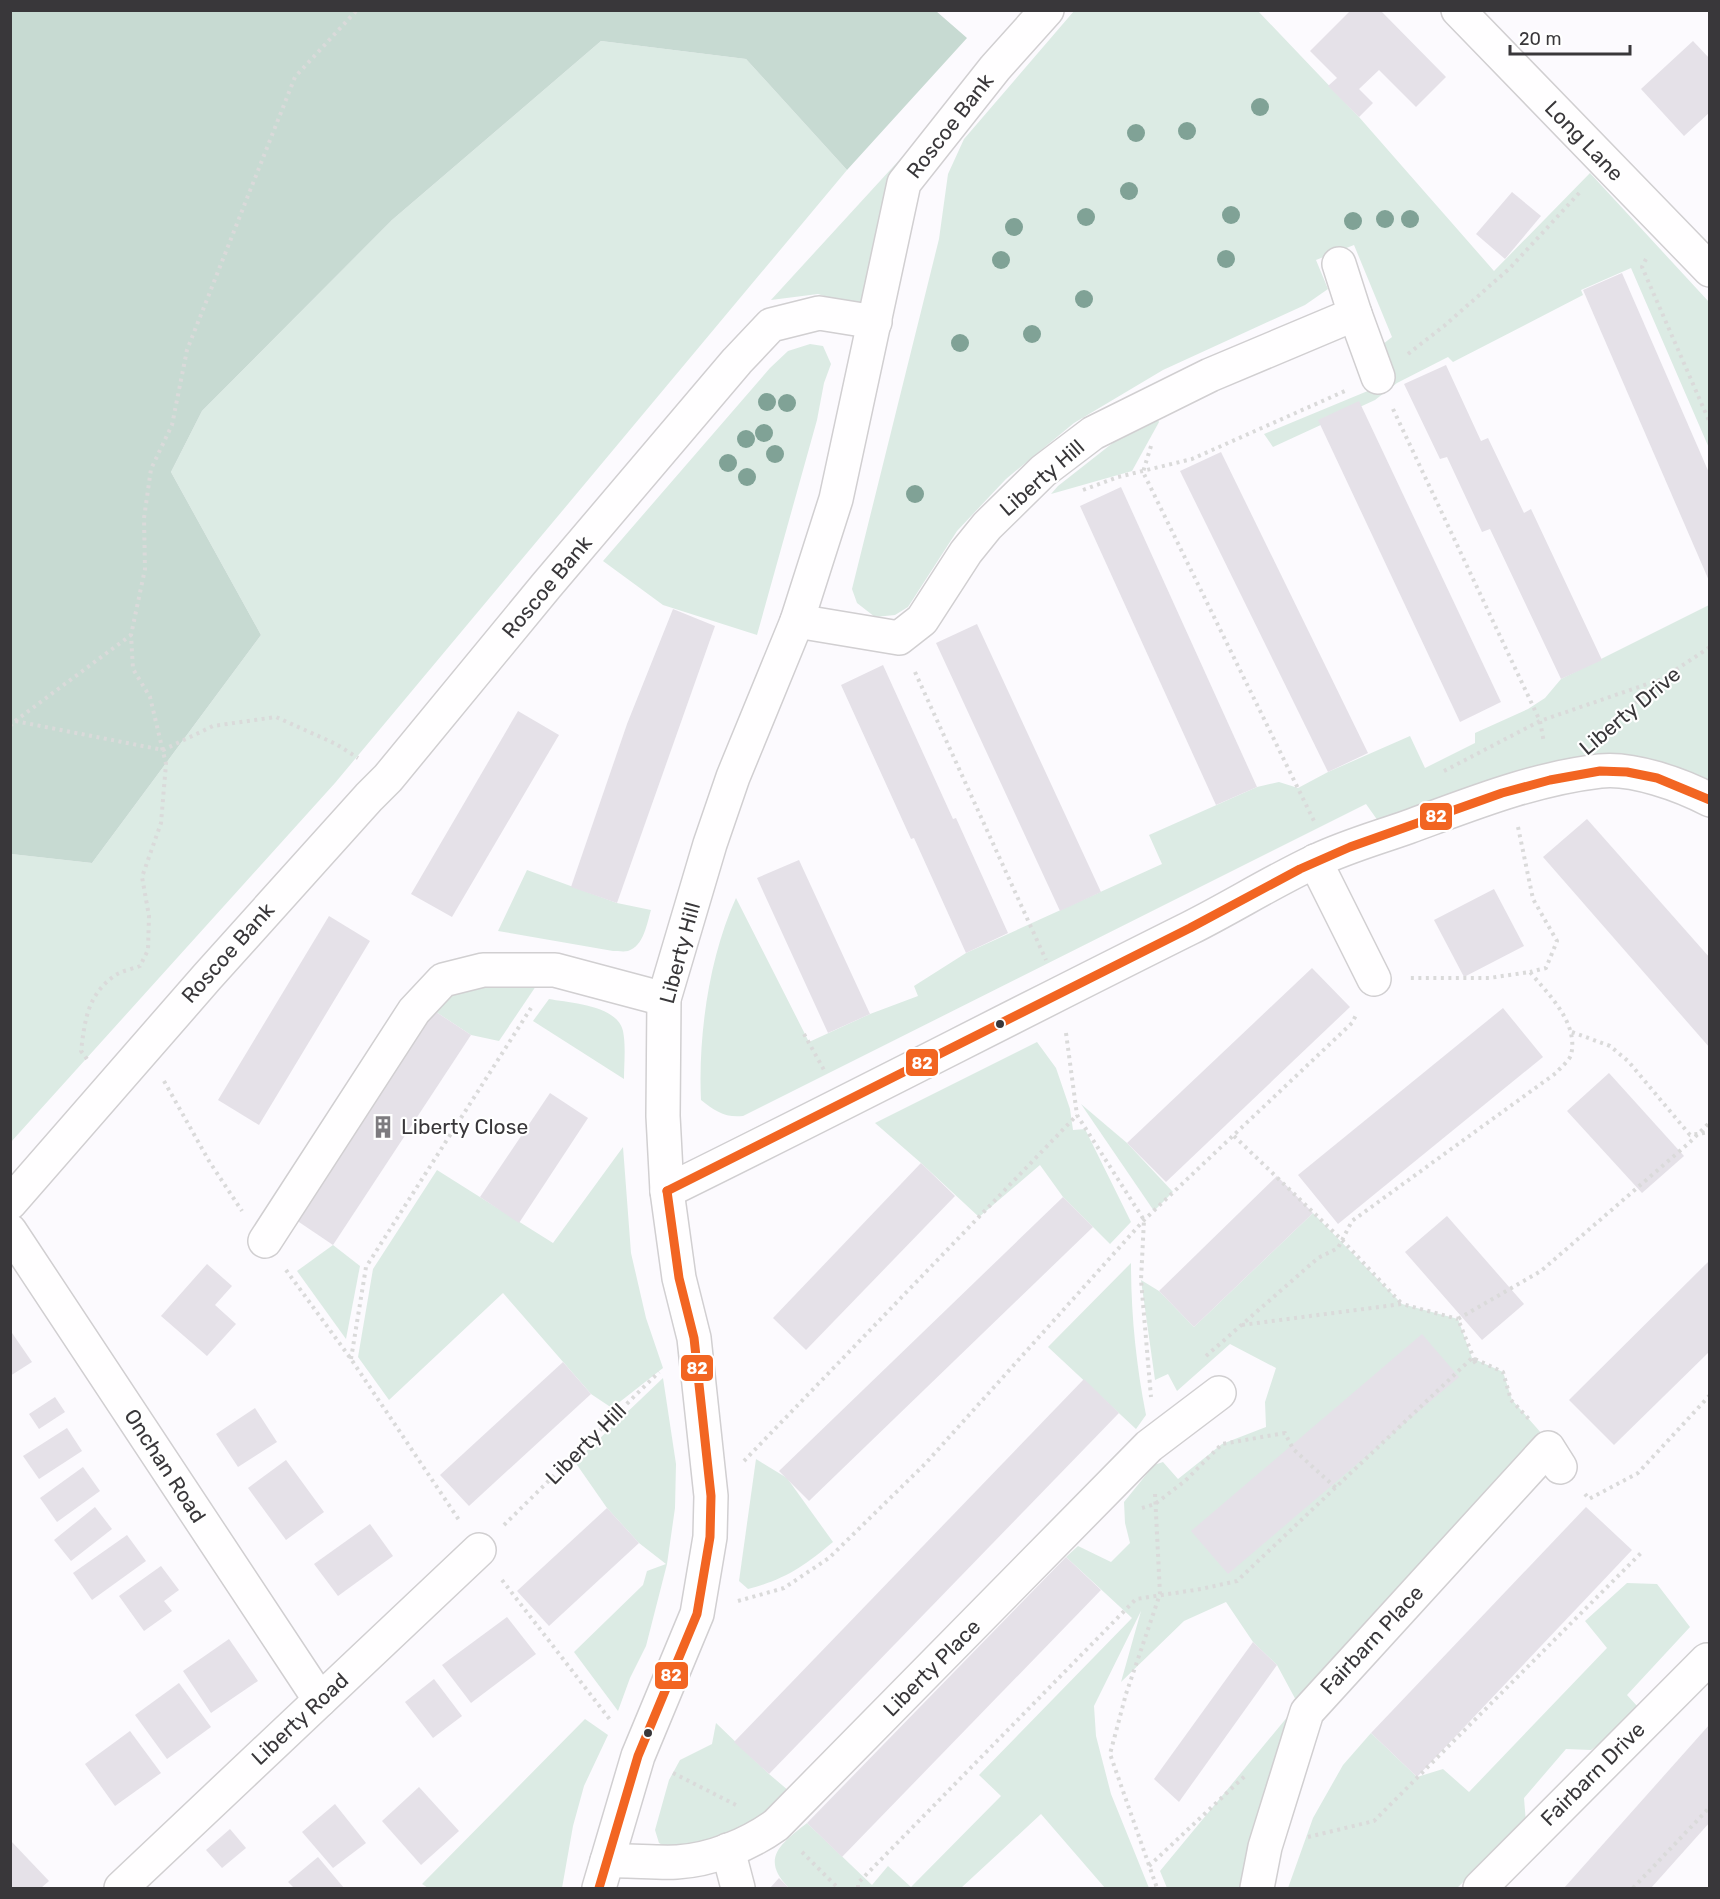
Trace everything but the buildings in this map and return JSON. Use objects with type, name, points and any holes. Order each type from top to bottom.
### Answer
[{"type":"street","name":"Roscoe Bank","points":[[10,1203],[138,1055],[307,865],[388,778],[737,361],[771,325],[819,313],[875,322],[904,183],[995,68],[1047,10]]},
{"type":"street","name":"Long Lane","points":[[1458,10],[1710,270]]},
{"type":"street","points":[[1339,264],[1378,377]]},
{"type":"street","name":"Liberty Hill","points":[[796,621],[900,638],[922,620],[966,552],[987,526],[1043,471],[1093,433],[1210,375],[1355,314]]},
{"type":"street","name":"Liberty Hill","points":[[603,1875],[638,1755],[697,1614],[710,1537],[711,1496],[694,1338],[679,1278],[667,1191],[663,1116],[664,999],[710,844],[733,777],[796,621],[836,500],[875,322]]},
{"type":"street","points":[[667,1191],[1193,926],[1315,861],[1509,789],[1604,770],[1638,774],[1695,792],[1710,800]]},
{"type":"street","points":[[1315,861],[1374,979]]},
{"type":"street","points":[[265,1241],[414,1011],[443,980],[483,970],[555,970],[664,999]]},
{"type":"street","name":"Onchan Road","points":[[10,1231],[320,1700]]},
{"type":"street","name":"Liberty Place","points":[[603,1875],[712,1856],[776,1826],[1082,1517],[1149,1446],[1220,1393]]},
{"type":"street","name":"Fairbarn Place","points":[[1257,1888],[1265,1847],[1306,1712],[1548,1449],[1560,1467]]},
{"type":"street","name":"Liberty Road","points":[[121,1888],[479,1550]]},
{"type":"street","name":"Fairbarn Drive","points":[[1480,1888],[1707,1660]]},
{"type":"street","points":[[728,1850],[738,1888]]},
{"type":"path","points":[[81,1051],[85,1023],[93,996],[115,975],[140,966],[148,950],[149,916],[142,877],[161,823],[166,764],[150,697],[133,669],[132,634],[145,569],[144,518],[151,469],[172,425],[187,350],[295,77],[357,10]]},
{"type":"path","points":[[1078,492],[1118,477],[1192,459],[1378,377],[1444,326],[1510,268],[1606,164]]},
{"type":"path","points":[[1665,224],[1642,267],[1710,423]]},
{"type":"path","points":[[1378,377],[1540,721],[1550,779]]},
{"type":"path","points":[[1143,472],[1317,826]]},
{"type":"path","points":[[10,726],[132,634]]},
{"type":"path","name":"Liberty Drive","points":[[1602,733],[1662,679],[1710,648]]},
{"type":"path","points":[[1436,775],[1540,721],[1662,679]]},
{"type":"path","points":[[920,683],[1032,928]]},
{"type":"path","points":[[15,721],[163,750],[213,726],[276,717],[336,744],[388,778]]},
{"type":"path","points":[[697,1614],[784,1588],[829,1558],[925,1464],[1144,1220],[1352,1023],[1374,979],[1489,978],[1546,968],[1557,941],[1533,899],[1509,789]]},
{"type":"path","points":[[351,1359],[366,1268],[555,970]]},
{"type":"path","points":[[1198,1363],[1318,1258],[1338,1248],[1352,1221],[1556,1073],[1570,1056],[1572,1032],[1555,1002],[1530,972]]},
{"type":"path","points":[[1572,1032],[1610,1046],[1628,1061],[1690,1135],[1710,1132]]},
{"type":"path","points":[[138,1055],[165,1082],[235,1202],[351,1359],[479,1550],[638,1755]]},
{"type":"path","points":[[711,1496],[1077,1115]]},
{"type":"path","points":[[1241,1325],[1402,1304],[1458,1318],[1541,1271],[1689,1143],[1710,1122]]},
{"type":"path","points":[[1233,1136],[1342,1240],[1402,1304]]},
{"type":"path","points":[[858,1888],[858,1883],[1136,1599],[1237,1581],[1472,1358],[1476,1364],[1458,1318]]},
{"type":"path","name":"Liberty Hill","points":[[479,1550],[694,1338]]},
{"type":"path","points":[[1152,1402],[1159,1397]]},
{"type":"path","points":[[1082,1517],[1143,1508],[1155,1504],[1185,1481],[1222,1444],[1285,1433],[1293,1449],[1336,1488]]},
{"type":"path","points":[[1265,1847],[1374,1821],[1641,1553]]},
{"type":"path","points":[[1149,1866],[1251,1770]]},
{"type":"path","points":[[1633,1888],[1710,1807]]},
{"type":"shaded area","points":[[1074,11],[1258,11],[1359,117],[1494,271],[1590,173],[1709,302],[1709,448],[1631,268],[1581,290],[1583,295],[1453,362],[1448,357],[1397,383],[1375,400],[1273,447],[1264,434],[1387,383],[1378,348],[1392,337],[1354,245],[1316,260],[1328,289],[1305,305],[1163,370],[1074,423],[1006,479],[957,531],[908,607],[895,615],[875,617],[857,603],[852,589],[939,239],[948,174],[964,139]]},
{"type":"shaded area","points":[[601,41],[746,59],[847,170],[335,783],[11,1142],[11,854],[92,863],[261,635],[171,472],[202,411],[392,220]]},
{"type":"shaded area","points":[[935,121],[888,201],[861,300],[857,307],[818,294],[771,300]]},
{"type":"shaded area","points":[[810,344],[823,346],[831,364],[757,635],[663,605],[603,561],[770,368],[788,351]]},
{"type":"shaded area","points":[[1156,415],[1159,422],[1132,471],[1051,494],[1128,431]]},
{"type":"shaded area","points":[[1709,605],[1709,800],[1638,774],[1388,835],[1366,804],[743,1116],[720,1113],[701,1100],[701,1050],[707,997],[719,945],[736,898],[809,1042],[870,1014],[918,996],[914,986],[966,953],[1162,864],[1149,835],[1257,787],[1279,782],[1298,788],[1328,772],[1410,736],[1425,768],[1475,743],[1475,733],[1528,709],[1545,698],[1561,679]]},
{"type":"shaded area","points":[[527,870],[617,903],[651,910],[638,944],[628,951],[613,951],[498,931]]},
{"type":"shaded area","points":[[482,982],[536,986],[499,1041],[471,1035],[433,1010],[456,993]]},
{"type":"shaded area","points":[[549,999],[592,1007],[612,1016],[619,1022],[624,1037],[624,1079],[533,1021]]},
{"type":"shaded area","points":[[1037,1042],[1056,1068],[1070,1109],[1073,1130],[1085,1129],[1131,1222],[1110,1244],[1063,1197],[1040,1165],[979,1217],[875,1123]]},
{"type":"shaded area","points":[[1081,1104],[1127,1143],[1173,1192],[1154,1211]]},
{"type":"shaded area","points":[[623,1147],[631,1253],[646,1318],[663,1368],[612,1408],[591,1394],[503,1293],[389,1400],[358,1357],[373,1269],[437,1170],[553,1243]]},
{"type":"shaded area","points":[[1313,1213],[1402,1304],[1458,1319],[1472,1358],[1503,1372],[1512,1400],[1542,1434],[1307,1712],[1261,1816],[1239,1888],[1167,1888],[1160,1871],[1298,1704],[1277,1665],[1253,1642],[1226,1602],[1184,1621],[1121,1682],[1141,1611],[1094,1706],[1096,1736],[1111,1794],[1149,1888],[1105,1888],[1041,1814],[961,1888],[789,1888],[776,1868],[777,1852],[789,1837],[807,1823],[872,1885],[888,1866],[911,1887],[1001,1796],[979,1775],[1132,1618],[1066,1557],[1078,1546],[1111,1562],[1130,1543],[1125,1523],[1124,1502],[1154,1465],[1163,1462],[1178,1479],[1222,1444],[1266,1427],[1265,1402],[1276,1368],[1230,1344],[1177,1391],[1168,1374],[1155,1380],[1141,1280],[1159,1291],[1194,1327]]},
{"type":"shaded area","points":[[333,1245],[360,1266],[346,1339],[297,1271]]},
{"type":"shaded area","points":[[1131,1263],[1135,1339],[1146,1415],[1136,1429],[1048,1347]]},
{"type":"shaded area","points":[[663,1378],[676,1464],[675,1508],[667,1564],[646,1646],[630,1678],[618,1711],[574,1652],[643,1585],[647,1571],[666,1564],[639,1543],[607,1508],[575,1462]]},
{"type":"shaded area","points":[[756,1459],[787,1478],[833,1542],[794,1571],[748,1589],[739,1581]]},
{"type":"shaded area","points":[[1627,1583],[1657,1584],[1690,1627],[1627,1695],[1638,1707],[1605,1740],[1591,1750],[1566,1749],[1524,1798],[1526,1823],[1457,1888],[1288,1888],[1313,1818],[1343,1765],[1371,1733],[1417,1777],[1443,1769],[1469,1792],[1607,1648],[1585,1621]]},
{"type":"shaded area","points":[[585,1719],[608,1735],[584,1786],[573,1826],[562,1888],[428,1888],[422,1884]]},
{"type":"shaded area","points":[[716,1723],[789,1791],[754,1826],[681,1855],[659,1843],[655,1830],[669,1780],[680,1760],[712,1744]]},
{"type":"green space","points":[[11,11],[936,11],[967,38],[847,170],[746,59],[601,41],[392,220],[202,411],[171,472],[261,635],[92,863],[11,854]]},
{"type":"transit line","name":"82","points":[[667,1191],[1190,928],[1300,869],[1350,847],[1502,793],[1550,780],[1600,771],[1627,772],[1657,778],[1710,800]]},
{"type":"transit line","name":"82","points":[[599,1888],[638,1756],[697,1614],[710,1537],[711,1496],[694,1338],[679,1278],[667,1191]]},
{"type":"place","name":"Liberty Close","points":[[383,1127]]}]
